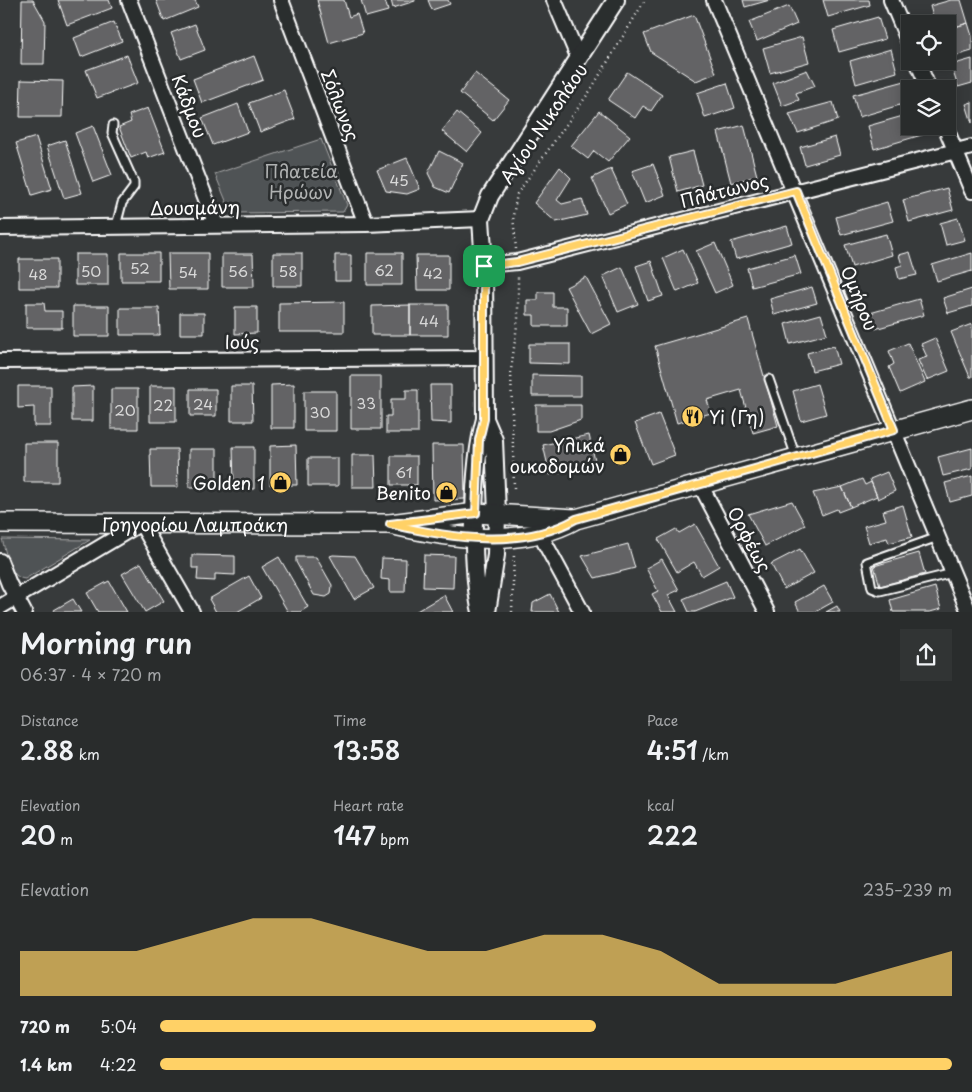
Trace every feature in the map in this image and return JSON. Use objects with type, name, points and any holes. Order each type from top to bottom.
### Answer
[{"type":"main road","name":"Γρηγορίου Λαμπράκη","points":[[390,524],[462,537],[540,534],[559,528],[576,519],[972,409]]},
{"type":"main road","name":"Γρηγορίου Λαμπράκη","points":[[0,523],[390,524],[476,513],[576,519]]},
{"type":"street","name":"Κάδμου","points":[[129,0],[216,225]]},
{"type":"street","name":"Σόλωνος","points":[[281,0],[366,224]]},
{"type":"street","points":[[554,0],[580,59]]},
{"type":"street","name":"Αγίου Νικολάου","points":[[481,612],[478,598],[475,537],[479,440],[484,419],[484,266],[481,219],[490,196],[580,59],[616,0]]},
{"type":"street","name":"Ομήρου","points":[[714,0],[796,191],[969,612]]},
{"type":"street","points":[[891,0],[901,24]]},
{"type":"street","points":[[949,135],[972,191]]},
{"type":"street","name":"Πλάτωνος","points":[[484,266],[517,262],[972,147]]},
{"type":"street","name":"Δουσμάνη","points":[[0,228],[366,224],[481,219]]},
{"type":"street","name":"Ιούς","points":[[0,361],[485,358]]},
{"type":"street","name":"Αγίου Νικολάου","points":[[484,419],[494,440],[497,514],[496,555],[487,612]]},
{"type":"street","name":"Ορφέως","points":[[700,484],[767,612]]},
{"type":"street","points":[[0,607],[141,523],[192,612]]},
{"type":"street","points":[[540,534],[582,612]]},
{"type":"street","points":[[0,561],[24,612]]},
{"type":"lane","points":[[113,125],[112,133],[134,182],[134,187],[122,203],[116,226]]},
{"type":"lane","points":[[769,379],[796,457]]},
{"type":"lane","points":[[938,537],[867,562],[872,588],[880,590],[953,573]]},
{"type":"path","name":"Αγίου Νικολάου","points":[[514,488],[511,370],[518,312],[517,262],[513,216],[518,194],[590,91],[646,0]]},
{"type":"path","points":[[512,612],[514,554]]},
{"type":"green space","name":"Πλατεία Ηρώων","points":[[321,139],[347,205],[343,212],[231,213],[215,174]]},
{"type":"green space","points":[[2,539],[90,540],[25,579],[20,578],[12,569]]},
{"type":"building","points":[[22,0],[33,0],[45,21],[44,64],[21,64]]},
{"type":"building","points":[[58,0],[109,0],[112,8],[67,25]]},
{"type":"building","points":[[156,0],[195,0],[198,7],[164,21]]},
{"type":"building","points":[[317,0],[344,0],[349,17],[357,14],[363,33],[329,43]]},
{"type":"building","points":[[361,0],[385,0],[388,11],[366,17]]},
{"type":"building","points":[[391,0],[415,0],[415,1],[393,8]]},
{"type":"building","points":[[428,0],[448,0],[450,4],[432,10]]},
{"type":"building","points":[[743,0],[770,0],[745,7]]},
{"type":"building","points":[[823,0],[869,0],[870,5],[828,17]]},
{"type":"building","points":[[951,0],[961,0],[968,23],[956,27],[956,15],[932,15],[930,6]]},
{"type":"building","points":[[789,6],[797,24],[757,41],[749,22]]},
{"type":"building","points":[[694,15],[716,73],[696,81],[651,52],[644,34]]},
{"type":"building","points":[[878,17],[885,39],[839,52],[833,30]]},
{"type":"building","points":[[114,22],[122,41],[81,57],[74,38]]},
{"type":"building","points":[[968,23],[972,36],[972,51],[956,56],[956,27]]},
{"type":"building","points":[[195,24],[205,50],[181,59],[171,33]]},
{"type":"building","points":[[802,37],[809,62],[770,73],[763,48]]},
{"type":"building","points":[[891,49],[897,72],[856,84],[850,61]]},
{"type":"building","points":[[127,55],[138,83],[97,98],[86,70]]},
{"type":"building","points":[[254,56],[263,80],[202,103],[193,79]]},
{"type":"building","points":[[972,59],[972,83],[958,87],[953,70],[956,70],[956,64]]},
{"type":"building","points":[[807,70],[815,86],[796,93],[799,100],[782,106],[773,83]]},
{"type":"building","points":[[627,72],[662,95],[651,111],[643,106],[635,118],[608,100]]},
{"type":"building","points":[[475,73],[509,100],[493,120],[460,93]]},
{"type":"building","points":[[21,80],[63,81],[62,117],[20,117]]},
{"type":"building","points":[[901,82],[901,105],[859,117],[853,95]]},
{"type":"building","points":[[727,83],[735,108],[705,118],[697,93]]},
{"type":"building","points":[[284,90],[295,119],[260,132],[249,103]]},
{"type":"building","points":[[833,102],[838,120],[798,133],[789,114]]},
{"type":"building","points":[[972,102],[972,123],[966,104]]},
{"type":"building","points":[[238,104],[248,132],[213,145],[202,118]]},
{"type":"building","points":[[148,108],[165,152],[148,158],[146,152],[131,158],[119,127],[131,122],[129,115]]},
{"type":"building","points":[[599,111],[630,136],[608,162],[594,151],[588,159],[571,146]]},
{"type":"building","points":[[457,112],[482,133],[467,152],[442,131]]},
{"type":"building","points":[[901,117],[901,135],[922,135],[874,149],[868,126]]},
{"type":"building","points":[[744,125],[757,176],[731,183],[718,132]]},
{"type":"building","points":[[93,126],[112,175],[93,182],[75,133]]},
{"type":"building","points":[[36,137],[52,189],[32,195],[16,143]]},
{"type":"building","points":[[835,137],[840,155],[805,165],[800,147]]},
{"type":"building","points":[[65,140],[82,193],[64,198],[47,146]]},
{"type":"building","points":[[439,151],[463,163],[449,193],[435,187],[428,173]]},
{"type":"building","points":[[693,151],[702,185],[678,192],[669,157]]},
{"type":"building","points":[[407,158],[420,189],[407,194],[386,191],[377,170]]},
{"type":"building","points":[[653,164],[665,195],[645,203],[632,171]]},
{"type":"building","points":[[560,167],[571,178],[557,200],[562,204],[582,199],[587,215],[556,222],[534,203]]},
{"type":"building","points":[[611,169],[627,204],[608,213],[592,178]]},
{"type":"building","points":[[947,188],[953,210],[909,222],[903,200]]},
{"type":"building","points":[[887,202],[893,221],[841,235],[836,217]]},
{"type":"building","points":[[958,218],[965,240],[946,245],[940,223]]},
{"type":"building","points":[[787,226],[792,243],[736,259],[731,242]]},
{"type":"building","points":[[886,234],[892,255],[852,267],[845,245]]},
{"type":"building","points":[[715,243],[733,285],[715,293],[696,251]]},
{"type":"building","points":[[683,249],[698,283],[677,292],[663,258]]},
{"type":"building","points":[[910,252],[917,275],[899,279],[896,267],[902,265],[899,255]]},
{"type":"building","points":[[121,253],[159,253],[159,281],[121,281]]},
{"type":"building","points":[[168,253],[208,253],[208,289],[169,289]]},
{"type":"building","points":[[273,253],[302,253],[302,286],[273,286]]},
{"type":"building","points":[[367,253],[402,253],[402,285],[367,285]]},
{"type":"building","points":[[972,253],[972,271],[937,281],[932,265]]},
{"type":"building","points":[[75,254],[108,254],[108,285],[75,285]]},
{"type":"building","points":[[222,254],[253,254],[254,287],[222,287]]},
{"type":"building","points":[[335,255],[351,255],[351,281],[335,281]]},
{"type":"building","points":[[416,255],[449,255],[449,290],[417,290]]},
{"type":"building","points":[[795,255],[801,274],[752,287],[747,268]]},
{"type":"building","points":[[19,259],[57,259],[57,288],[19,288]]},
{"type":"building","points":[[651,261],[663,296],[648,301],[636,266]]},
{"type":"building","points":[[622,267],[638,304],[618,312],[603,276]]},
{"type":"building","points":[[586,277],[611,324],[591,334],[566,287]]},
{"type":"building","points":[[812,287],[817,303],[774,315],[770,299]]},
{"type":"building","points":[[972,289],[972,306],[948,313],[943,298]]},
{"type":"building","points":[[538,292],[553,292],[553,307],[567,307],[567,326],[534,326],[534,315],[527,315],[527,300],[538,300]]},
{"type":"building","points":[[919,299],[924,315],[875,329],[870,313]]},
{"type":"building","points":[[344,302],[344,332],[279,332],[279,303]]},
{"type":"building","points":[[26,303],[44,303],[45,311],[62,311],[62,328],[26,328]]},
{"type":"building","points":[[410,305],[448,305],[448,335],[410,335]]},
{"type":"building","points":[[410,305],[410,335],[372,335],[372,306]]},
{"type":"building","points":[[73,306],[109,306],[109,336],[73,336]]},
{"type":"building","points":[[235,307],[257,307],[257,333],[235,334]]},
{"type":"building","points":[[120,308],[159,308],[160,335],[120,335]]},
{"type":"building","points":[[180,313],[204,313],[204,334],[180,334]]},
{"type":"building","points":[[821,314],[827,334],[790,344],[785,324]]},
{"type":"building","points":[[748,319],[778,426],[753,433],[741,390],[707,400],[711,413],[677,423],[655,346]]},
{"type":"building","points":[[972,324],[972,377],[970,377],[951,332]]},
{"type":"building","points":[[935,338],[949,371],[927,380],[918,360],[927,357],[921,344]]},
{"type":"building","points":[[908,343],[925,382],[900,393],[889,367],[894,364],[889,351]]},
{"type":"building","points":[[529,344],[570,344],[570,364],[529,363]]},
{"type":"building","points":[[834,346],[839,364],[812,371],[807,353]]},
{"type":"building","points":[[532,375],[581,376],[581,396],[532,396]]},
{"type":"building","points":[[351,376],[381,376],[381,429],[351,429]]},
{"type":"building","points":[[294,384],[294,428],[271,428],[271,385]]},
{"type":"building","points":[[817,384],[826,414],[801,421],[793,391]]},
{"type":"building","points":[[430,385],[451,385],[451,423],[431,422]]},
{"type":"building","points":[[18,386],[51,386],[51,426],[34,426],[34,407],[18,408]]},
{"type":"building","points":[[93,386],[93,421],[72,421],[72,387]]},
{"type":"building","points":[[150,386],[176,386],[176,422],[150,422]]},
{"type":"building","points":[[231,386],[252,386],[253,421],[231,421]]},
{"type":"building","points":[[111,389],[138,389],[138,429],[111,429]]},
{"type":"building","points":[[190,389],[216,389],[216,416],[190,416]]},
{"type":"building","points":[[406,390],[418,390],[418,433],[386,433],[386,416],[391,416],[391,399],[406,399]]},
{"type":"building","points":[[304,391],[336,391],[336,431],[304,431]]},
{"type":"building","points":[[536,405],[581,405],[581,420],[549,431],[536,431]]},
{"type":"building","points":[[659,414],[675,455],[651,464],[635,423]]},
{"type":"building","points":[[589,435],[596,465],[550,475],[543,445]]},
{"type":"building","points":[[24,443],[58,443],[58,482],[24,482]]},
{"type":"building","points":[[296,445],[297,485],[270,485],[270,446]]},
{"type":"building","points":[[432,445],[464,445],[465,499],[433,500]]},
{"type":"building","points":[[233,447],[254,447],[254,489],[234,489]]},
{"type":"building","points":[[972,448],[972,469],[943,476],[938,457]]},
{"type":"building","points":[[150,449],[177,449],[178,487],[151,487]]},
{"type":"building","points":[[189,449],[217,449],[217,487],[189,487]]},
{"type":"building","points":[[352,455],[375,455],[376,487],[352,487]]},
{"type":"building","points":[[391,456],[417,456],[417,485],[391,485]]},
{"type":"building","points":[[308,458],[338,458],[338,486],[308,486]]},
{"type":"building","points":[[887,472],[895,491],[878,499],[870,479]]},
{"type":"building","points":[[972,476],[972,496],[950,502],[945,483]]},
{"type":"building","points":[[862,479],[865,485],[871,482],[877,496],[851,507],[842,487]]},
{"type":"building","points":[[842,487],[851,507],[838,512],[837,509],[822,515],[813,493]]},
{"type":"building","points":[[792,501],[805,525],[765,546],[748,514]]},
{"type":"building","points":[[903,505],[912,537],[889,543],[887,538],[869,543],[864,526],[886,520],[883,511]]},
{"type":"building","points":[[695,524],[719,566],[702,576],[694,562],[677,572],[658,539],[676,529],[679,533]]},
{"type":"building","points":[[628,544],[635,568],[595,578],[582,556]]},
{"type":"building","points":[[800,549],[814,573],[784,589],[771,564]]},
{"type":"building","points":[[919,553],[925,574],[880,586],[874,566]]},
{"type":"building","points":[[192,555],[235,556],[235,575],[215,574],[215,581],[197,580],[198,568],[192,568]]},
{"type":"building","points":[[424,555],[454,556],[453,588],[423,587]]},
{"type":"building","points":[[330,556],[355,556],[374,588],[354,599]]},
{"type":"building","points":[[279,557],[308,607],[300,612],[288,612],[262,567]]},
{"type":"building","points":[[296,557],[316,557],[332,585],[331,594],[326,597],[314,595],[296,562]]},
{"type":"building","points":[[382,558],[406,559],[405,592],[390,592],[390,580],[381,579]]},
{"type":"building","points":[[662,559],[679,590],[668,595],[677,612],[662,612],[652,594],[658,591],[646,568]]},
{"type":"building","points":[[141,563],[164,601],[145,612],[122,574]]},
{"type":"building","points":[[249,576],[261,598],[237,612],[216,612],[209,599]]},
{"type":"building","points":[[109,581],[127,612],[98,612],[87,593]]},
{"type":"building","points":[[726,581],[733,597],[695,612],[689,612],[683,599]]},
{"type":"building","points":[[824,586],[833,602],[815,612],[800,612],[795,602]]},
{"type":"building","points":[[935,587],[941,609],[930,612],[893,612],[890,600]]},
{"type":"building","points":[[550,594],[559,612],[532,612],[533,603]]},
{"type":"building","points":[[444,595],[453,612],[415,612]]},
{"type":"building","points":[[73,599],[81,612],[55,612],[54,610]]},
{"type":"building","points":[[837,606],[840,612],[826,612]]},
{"type":"place","name":"Yi (Γη)","points":[[693,416]]},
{"type":"place","name":"Υλικά οικοδομών","points":[[621,454]]},
{"type":"place","name":"Golden 1","points":[[281,482]]},
{"type":"place","name":"Benito","points":[[447,492]]},
{"type":"route","points":[[796,191],[894,430],[576,519],[559,528],[540,534],[462,537],[419,531],[390,524],[476,513],[479,440],[484,419],[484,266],[517,262],[796,191]]}]
